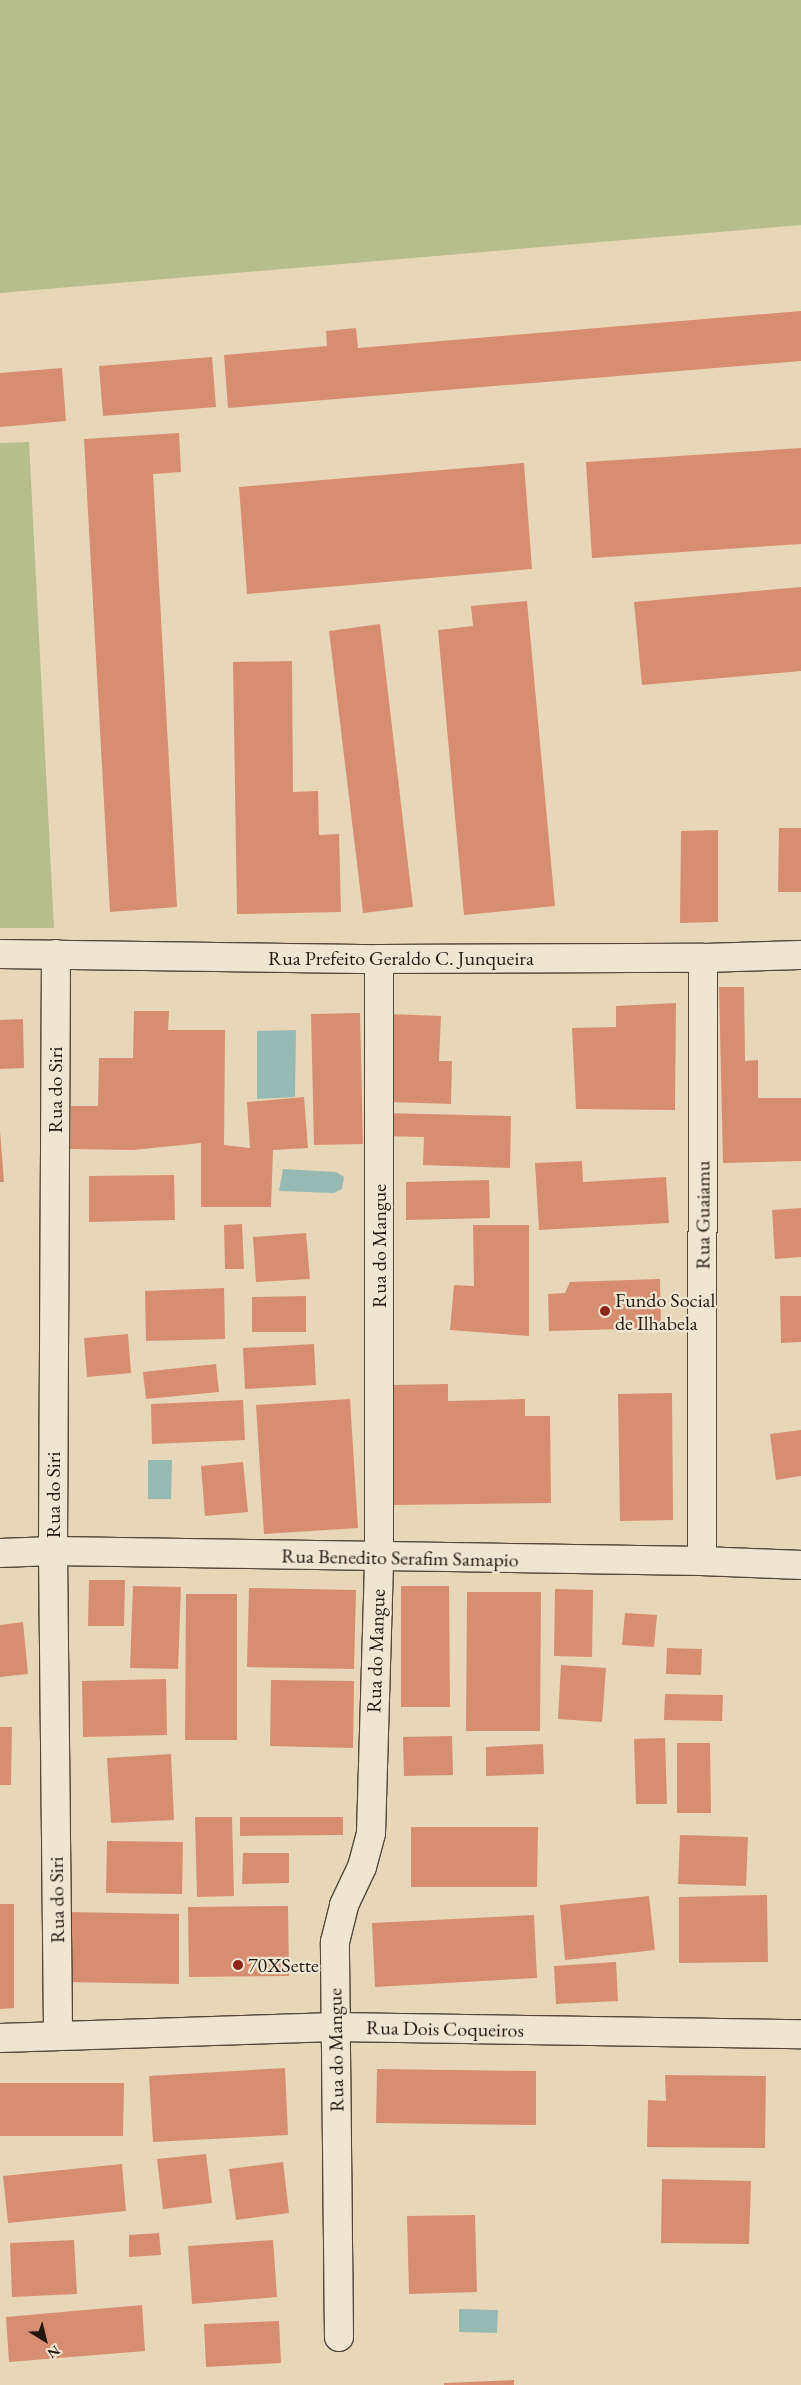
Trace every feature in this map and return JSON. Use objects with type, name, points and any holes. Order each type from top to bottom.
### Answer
[{"type":"street","name":"Rua Prefeito Geraldo C. Junqueira","points":[[0,954],[378,959],[703,958],[801,955]]},
{"type":"street","name":"Rua do Siri","points":[[56,954],[53,1551],[58,2036]]},
{"type":"street","name":"Rua Guaiamu","points":[[702,1561],[703,958]]},
{"type":"street","name":"Rua do Mangue","points":[[340,2337],[334,2027],[335,1942],[344,1905],[362,1867],[372,1833],[379,1558],[378,959]]},
{"type":"street","name":"Rua Benedito Serafim Samapio","points":[[0,1553],[53,1551],[379,1558],[702,1561],[801,1565]]},
{"type":"street","name":"Rua Dois Coqueiros","points":[[0,2038],[334,2027],[801,2034]]},
{"type":"green space","points":[[0,0],[801,0],[801,225],[0,293]]},
{"type":"green space","points":[[29,442],[54,928],[0,928],[0,443]]},
{"type":"water","points":[[296,1030],[295,1097],[257,1099],[257,1031]]},
{"type":"water","points":[[283,1169],[336,1172],[344,1177],[342,1189],[334,1193],[279,1191]]},
{"type":"water","points":[[148,1460],[172,1460],[171,1499],[148,1499]]},
{"type":"water","points":[[459,2309],[498,2310],[497,2333],[459,2332]]},
{"type":"building","points":[[801,311],[801,361],[228,408],[224,355],[327,346],[326,331],[356,328],[358,348]]},
{"type":"building","points":[[212,357],[216,407],[103,416],[99,366]]},
{"type":"building","points":[[62,368],[66,421],[0,427],[0,373]]},
{"type":"building","points":[[179,433],[181,472],[153,474],[177,907],[110,912],[84,439]]},
{"type":"building","points":[[801,448],[801,544],[592,558],[586,462]]},
{"type":"building","points":[[524,463],[532,569],[247,594],[239,487]]},
{"type":"building","points":[[801,587],[801,671],[642,685],[634,602]]},
{"type":"building","points":[[527,601],[555,906],[464,915],[438,630],[473,626],[471,606]]},
{"type":"building","points":[[380,624],[413,907],[363,913],[329,631]]},
{"type":"building","points":[[292,661],[293,792],[318,791],[319,835],[339,834],[341,912],[237,914],[233,662]]},
{"type":"building","points":[[779,828],[801,828],[801,892],[778,892]]},
{"type":"building","points":[[718,830],[718,922],[680,923],[681,831]]},
{"type":"building","points":[[719,987],[744,987],[745,1061],[758,1060],[758,1098],[801,1098],[801,1161],[723,1163]]},
{"type":"building","points":[[676,1003],[675,1110],[576,1109],[572,1028],[616,1027],[616,1006]]},
{"type":"building","points":[[134,1011],[169,1011],[168,1030],[225,1030],[224,1145],[250,1148],[247,1102],[304,1097],[308,1148],[273,1150],[271,1207],[201,1207],[201,1143],[133,1150],[70,1149],[71,1106],[98,1106],[99,1058],[133,1058]]},
{"type":"building","points":[[360,1013],[363,1144],[314,1145],[311,1014]]},
{"type":"building","points":[[390,1014],[441,1016],[439,1061],[452,1061],[451,1104],[387,1102]]},
{"type":"building","points":[[23,1019],[24,1068],[0,1069],[0,1020]]},
{"type":"building","points":[[382,1113],[511,1116],[510,1168],[423,1165],[424,1137],[381,1136]]},
{"type":"building","points":[[0,1131],[4,1182],[0,1182]]},
{"type":"building","points":[[582,1161],[583,1182],[666,1177],[669,1223],[539,1230],[535,1163]]},
{"type":"building","points":[[174,1175],[175,1220],[89,1222],[89,1176]]},
{"type":"building","points":[[489,1180],[490,1218],[406,1220],[406,1182]]},
{"type":"building","points":[[801,1208],[801,1257],[775,1259],[772,1210]]},
{"type":"building","points":[[242,1224],[244,1269],[225,1269],[224,1225]]},
{"type":"building","points":[[473,1225],[529,1225],[529,1336],[450,1330],[454,1285],[474,1286]]},
{"type":"building","points":[[306,1233],[310,1279],[256,1282],[253,1237]]},
{"type":"building","name":"Fundo Social de Ilhabela","points":[[660,1279],[661,1328],[549,1331],[548,1294],[565,1293],[570,1282]]},
{"type":"building","points":[[224,1288],[225,1339],[146,1341],[145,1291]]},
{"type":"building","points":[[306,1296],[306,1332],[252,1332],[252,1297]]},
{"type":"building","points":[[780,1296],[801,1296],[801,1342],[781,1343]]},
{"type":"building","points":[[128,1334],[131,1373],[87,1377],[84,1338]]},
{"type":"building","points":[[314,1344],[316,1385],[245,1389],[243,1348]]},
{"type":"building","points":[[216,1364],[219,1392],[146,1399],[143,1372]]},
{"type":"building","points":[[448,1384],[448,1401],[525,1399],[525,1416],[550,1416],[551,1503],[394,1505],[393,1385]]},
{"type":"building","points":[[672,1393],[673,1520],[620,1521],[618,1394]]},
{"type":"building","points":[[350,1399],[358,1528],[264,1534],[256,1405]]},
{"type":"building","points":[[243,1400],[245,1440],[152,1444],[151,1404]]},
{"type":"building","points":[[801,1430],[801,1476],[776,1480],[770,1434]]},
{"type":"building","points":[[243,1462],[248,1512],[205,1516],[201,1466]]},
{"type":"building","points":[[89,1580],[125,1580],[124,1626],[88,1626]]},
{"type":"building","points":[[133,1586],[181,1587],[178,1669],[130,1668]]},
{"type":"building","points":[[401,1586],[449,1586],[450,1707],[401,1707]]},
{"type":"building","points":[[249,1588],[356,1590],[354,1669],[247,1667]]},
{"type":"building","points":[[555,1589],[593,1590],[592,1657],[554,1656]]},
{"type":"building","points":[[467,1592],[541,1592],[540,1731],[466,1731]]},
{"type":"building","points":[[186,1594],[237,1594],[237,1740],[185,1740]]},
{"type":"building","points":[[625,1613],[657,1615],[654,1647],[622,1645]]},
{"type":"building","points":[[23,1622],[28,1674],[0,1677],[0,1625]]},
{"type":"building","points":[[667,1648],[702,1649],[701,1675],[666,1674]]},
{"type":"building","points":[[561,1665],[606,1668],[602,1722],[558,1719]]},
{"type":"building","points":[[166,1679],[167,1735],[83,1737],[82,1681]]},
{"type":"building","points":[[271,1680],[354,1681],[353,1748],[270,1746]]},
{"type":"building","points":[[665,1694],[723,1695],[722,1721],[664,1720]]},
{"type":"building","points":[[0,1727],[12,1727],[11,1785],[0,1785]]},
{"type":"building","points":[[452,1736],[453,1775],[404,1776],[403,1737]]},
{"type":"building","points":[[665,1738],[667,1804],[636,1804],[634,1739]]},
{"type":"building","points":[[677,1743],[710,1743],[711,1813],[677,1813]]},
{"type":"building","points":[[543,1744],[544,1774],[486,1776],[486,1747]]},
{"type":"building","points":[[171,1754],[174,1820],[111,1823],[107,1758]]},
{"type":"building","points":[[195,1817],[232,1817],[234,1896],[197,1897]]},
{"type":"building","points":[[240,1817],[343,1817],[343,1835],[240,1836]]},
{"type":"building","points":[[411,1827],[538,1827],[537,1887],[411,1887]]},
{"type":"building","points":[[680,1835],[748,1837],[746,1886],[678,1884]]},
{"type":"building","points":[[107,1841],[183,1842],[182,1894],[106,1893]]},
{"type":"building","points":[[243,1853],[289,1853],[289,1883],[242,1884]]},
{"type":"building","points":[[767,1895],[768,1962],[679,1963],[679,1897]]},
{"type":"building","points":[[649,1896],[655,1950],[565,1960],[560,1905]]},
{"type":"building","points":[[0,1904],[14,1904],[14,2008],[0,2009]]},
{"type":"building","points":[[288,1906],[289,1976],[189,1977],[188,1907]]},
{"type":"building","points":[[67,1912],[179,1914],[179,1984],[65,1982]]},
{"type":"building","points":[[534,1915],[537,1978],[375,1987],[372,1923]]},
{"type":"building","points":[[616,1962],[618,2001],[556,2004],[554,1966]]},
{"type":"building","points":[[285,2068],[288,2135],[153,2142],[149,2076]]},
{"type":"building","points":[[377,2069],[536,2071],[536,2125],[376,2123]]},
{"type":"building","points":[[665,2075],[766,2076],[765,2148],[647,2147],[648,2100],[666,2101]]},
{"type":"building","points":[[0,2083],[124,2083],[123,2136],[0,2136]]},
{"type":"building","points":[[206,2154],[212,2203],[163,2209],[157,2159]]},
{"type":"building","points":[[283,2162],[289,2213],[236,2220],[229,2169]]},
{"type":"building","points":[[122,2164],[126,2211],[8,2223],[3,2176]]},
{"type":"building","points":[[662,2179],[751,2181],[749,2244],[661,2243]]},
{"type":"building","points":[[475,2215],[477,2292],[409,2294],[407,2216]]},
{"type":"building","points":[[159,2233],[161,2255],[129,2257],[129,2235]]},
{"type":"building","points":[[74,2240],[77,2294],[12,2297],[10,2243]]},
{"type":"building","points":[[273,2240],[277,2297],[192,2304],[188,2246]]},
{"type":"building","points":[[142,2305],[145,2351],[9,2362],[6,2317]]},
{"type":"building","points":[[279,2321],[281,2363],[206,2367],[204,2324]]},
{"type":"building","points":[[514,2380],[514,2385],[444,2385],[444,2383]]},
{"type":"place","name":"Fundo Social de Ilhabela","points":[[605,1311]]},
{"type":"place","name":"70XSette","points":[[238,1965]]}]
